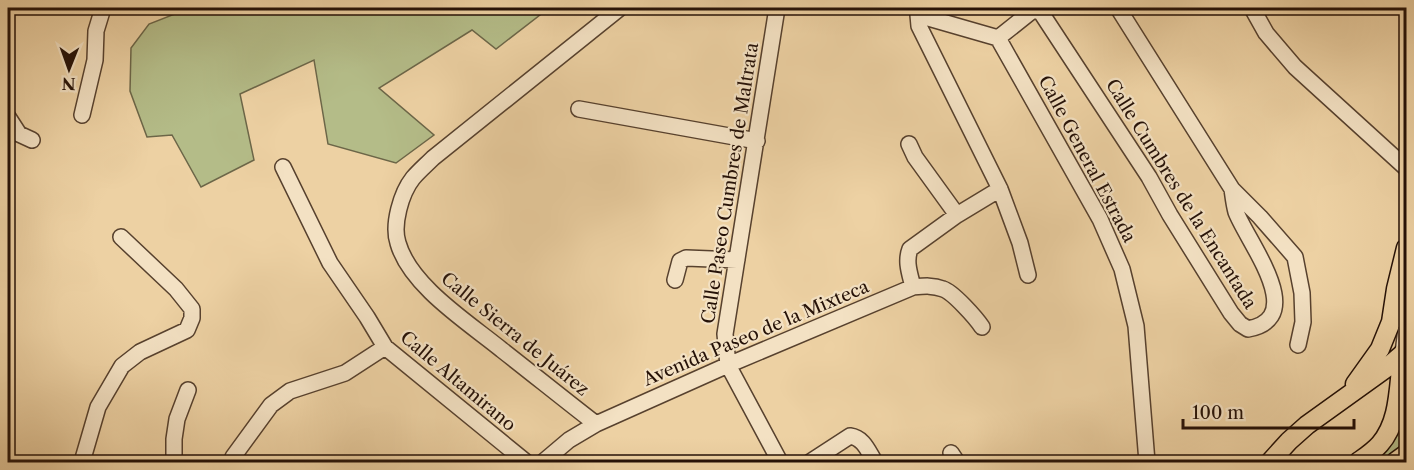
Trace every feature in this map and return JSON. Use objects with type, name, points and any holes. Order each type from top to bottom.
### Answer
[{"type":"main road","points":[[1343,400],[1380,349],[1391,322],[1396,289],[1407,248]]},
{"type":"main road","points":[[1270,462],[1306,425],[1343,400],[1405,352]]},
{"type":"main road","points":[[1358,462],[1380,443],[1388,432],[1395,412],[1405,352]]},
{"type":"main road","points":[[1395,462],[1407,454]]},
{"type":"street","points":[[82,115],[95,60],[96,31],[103,8]]},
{"type":"street","name":"Calle Sierra de Juárez","points":[[596,424],[424,286],[412,272],[397,242],[396,224],[400,206],[412,180],[441,152],[620,8]]},
{"type":"street","name":"Calle Paseo Cumbres de Maltrata","points":[[728,365],[725,334],[777,8]]},
{"type":"street","name":"Calle Cumbres de la Encantada","points":[[1118,8],[1232,189],[1295,257],[1302,293],[1303,322],[1298,345]]},
{"type":"street","points":[[1252,8],[1266,33],[1294,67],[1407,168]]},
{"type":"street","name":"Calle Cumbres de la Encantada","points":[[998,38],[1032,12],[1040,11],[1149,177],[1231,313],[1240,324],[1248,329],[1268,322],[1274,312],[1276,300],[1272,284],[1236,211],[1232,189]]},
{"type":"street","points":[[998,38],[919,14],[919,26],[1000,189],[1020,243],[1028,275]]},
{"type":"street","name":"Calle General Estrada","points":[[998,38],[1100,219],[1122,269],[1136,326],[1147,462]]},
{"type":"street","points":[[579,110],[757,141]]},
{"type":"street","points":[[8,117],[19,134],[32,141]]},
{"type":"street","points":[[909,144],[915,158],[957,215]]},
{"type":"street","name":"Calle Altamirano","points":[[283,167],[330,263],[368,317],[385,347],[526,462]]},
{"type":"street","points":[[913,287],[907,256],[910,249],[957,215],[1000,189]]},
{"type":"street","points":[[82,462],[98,407],[122,366],[140,352],[187,330],[192,318],[192,309],[176,289],[122,237]]},
{"type":"street","points":[[675,280],[680,261],[686,258],[737,260]]},
{"type":"street","name":"Avenida Paseo de la Mixteca","points":[[543,462],[569,440],[596,424],[913,287],[934,286],[946,290],[976,318],[982,327]]},
{"type":"street","points":[[1405,352],[1407,329]]},
{"type":"street","points":[[233,462],[233,457],[271,405],[290,392],[345,373],[385,347]]},
{"type":"street","points":[[728,365],[780,462]]},
{"type":"street","points":[[174,462],[177,419],[188,390]]},
{"type":"street","points":[[810,462],[850,436],[857,437],[863,442],[875,462]]},
{"type":"green space","points":[[190,8],[549,8],[496,49],[472,30],[379,88],[434,135],[396,163],[328,144],[314,60],[240,94],[254,160],[201,187],[172,135],[147,137],[130,91],[131,48],[149,24]]},
{"type":"green space","points":[[1406,407],[1406,446],[1381,462],[1370,462],[1400,426]]}]
